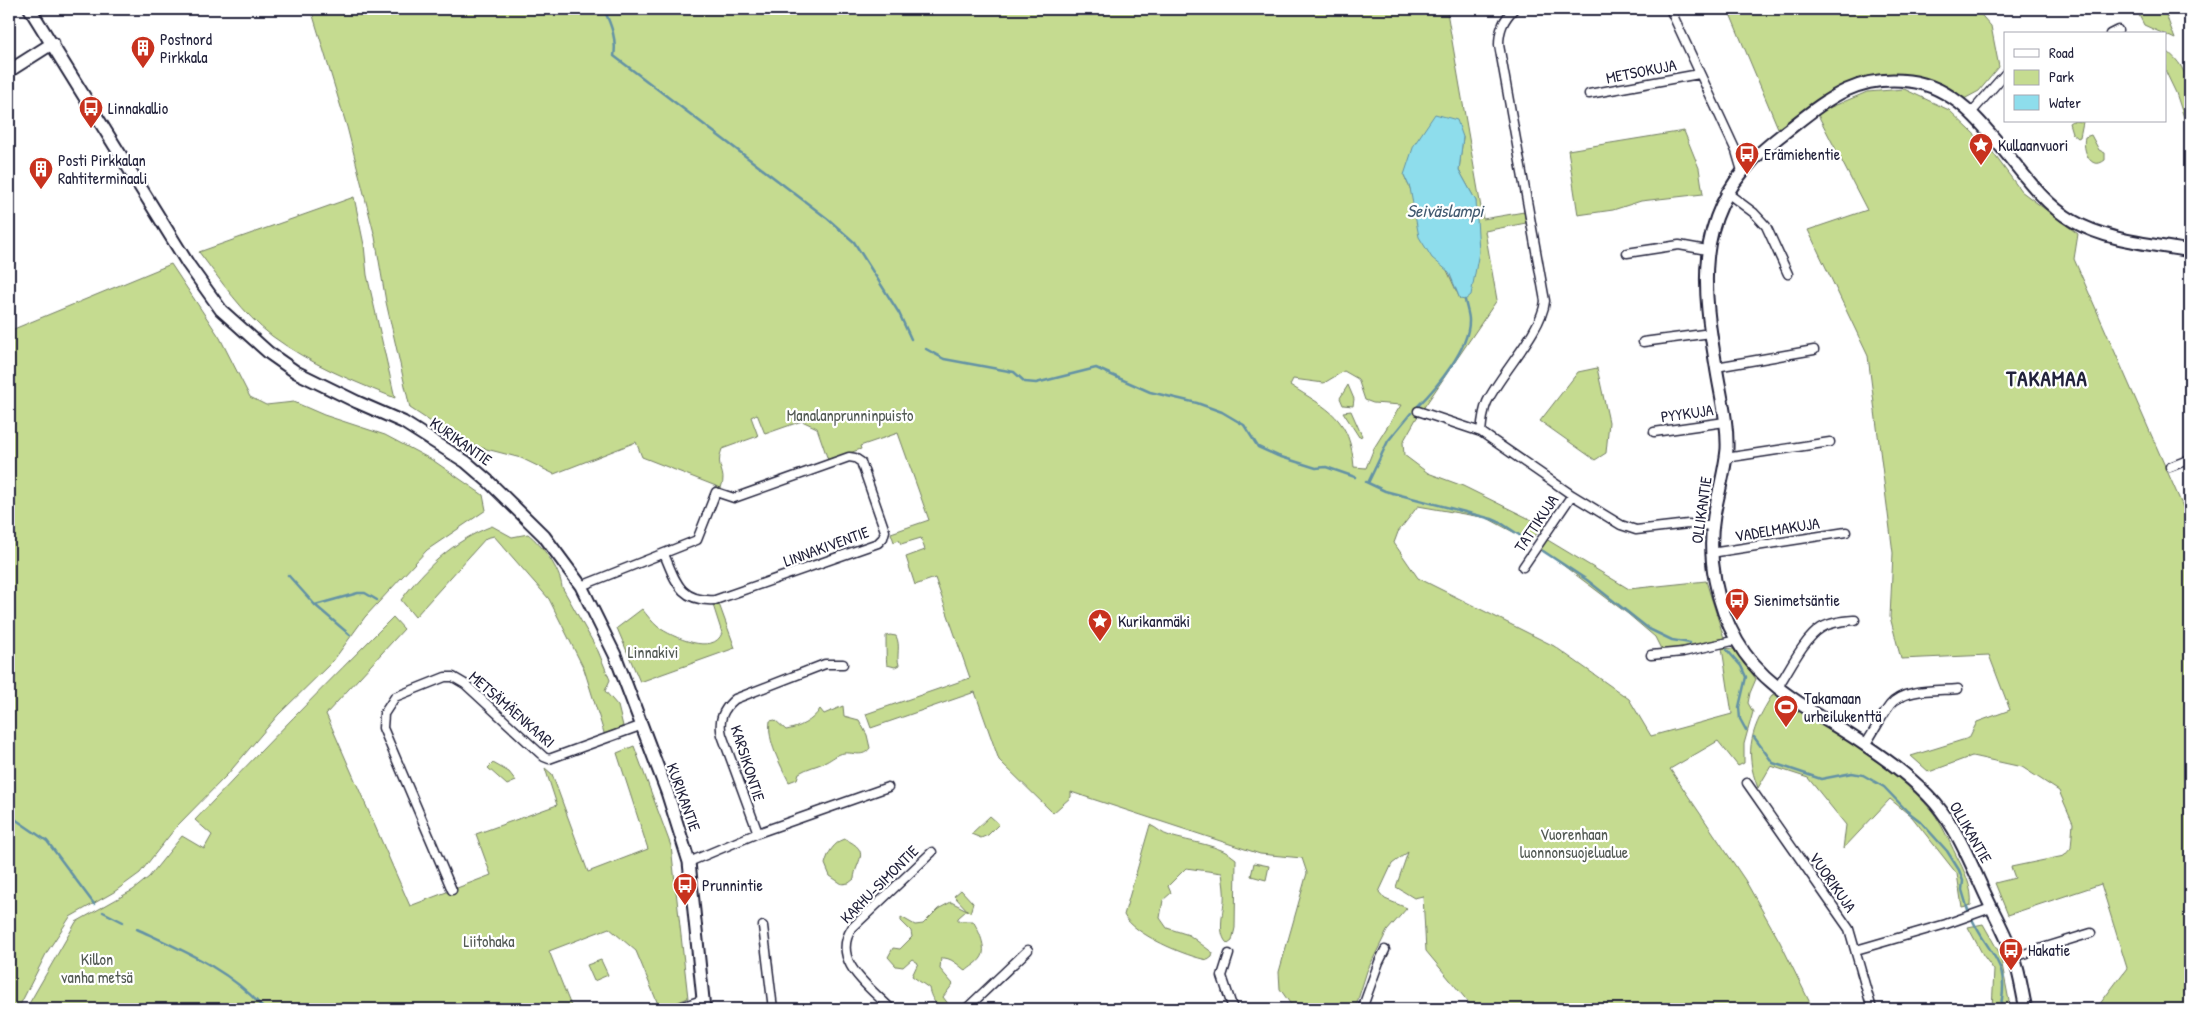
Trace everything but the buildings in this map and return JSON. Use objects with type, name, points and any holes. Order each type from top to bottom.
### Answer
[{"type":"street","name":"KURIKANTIE","points":[[30,9],[53,43],[188,264],[221,310],[269,353],[296,372],[403,422],[466,462],[544,536],[581,586],[615,655],[640,726],[667,792],[689,862],[703,1005]]},
{"type":"street","points":[[1480,432],[1488,399],[1540,319],[1545,301],[1499,45],[1499,34],[1502,24],[1514,9]]},
{"type":"street","points":[[1670,9],[1736,151],[1742,171]]},
{"type":"street","points":[[9,71],[53,43]]},
{"type":"street","name":"METSOKUJA","points":[[1589,94],[1699,74]]},
{"type":"street","points":[[1971,113],[2004,75]]},
{"type":"street","name":"OLLIKANTIE","points":[[2026,1009],[2014,956],[1968,856],[1938,807],[1911,780],[1865,745],[1779,688],[1756,666],[1737,640],[1721,602],[1711,553],[1713,526],[1727,448],[1705,281],[1707,250],[1713,225],[1726,192],[1742,171],[1763,149],[1831,96],[1860,83],[1885,80],[1914,81],[1944,93],[1971,113],[2035,186],[2062,214],[2075,222],[2111,236],[2190,251]]},
{"type":"street","points":[[1726,192],[1766,226],[1788,274]]},
{"type":"street","points":[[1627,253],[1679,245],[1707,250]]},
{"type":"street","points":[[1642,342],[1711,332]]},
{"type":"street","points":[[1716,367],[1814,350]]},
{"type":"street","points":[[1418,410],[1480,432],[1610,520],[1636,530],[1688,524],[1713,526]]},
{"type":"street","name":"PYYKUJA","points":[[1654,432],[1725,422]]},
{"type":"street","points":[[1725,458],[1830,442]]},
{"type":"street","name":"LINNAKIVENTIE","points":[[581,586],[697,540],[716,492],[734,498],[849,457],[861,462],[885,531],[883,538],[878,543],[715,600],[701,601],[688,597],[678,586],[664,554]]},
{"type":"street","points":[[2170,467],[2190,459]]},
{"type":"street","name":"TATTIKUJA","points":[[1523,567],[1572,495]]},
{"type":"street","name":"VADELMAKUJA","points":[[1711,553],[1846,532]]},
{"type":"street","points":[[1779,688],[1809,639],[1820,628],[1836,622],[1855,620]]},
{"type":"street","points":[[1651,655],[1683,652],[1737,640]]},
{"type":"street","name":"KARSIKONTIE","points":[[758,834],[722,736],[720,723],[725,709],[735,699],[825,664],[843,664]]},
{"type":"street","name":"METSÄMÄENKAARI","points":[[452,890],[383,728],[386,711],[395,698],[445,677],[453,677],[466,684],[544,758],[548,759],[640,726]]},
{"type":"street","points":[[1865,745],[1891,704],[1897,699],[1906,694],[1958,689]]},
{"type":"street","name":"VUORIKUJA","points":[[1748,783],[1848,929],[1856,950],[1872,1009]]},
{"type":"street","points":[[689,862],[758,834],[888,787]]},
{"type":"street","name":"KARHU-SIMONTIE","points":[[891,1009],[850,966],[845,955],[845,940],[852,928],[932,852]]},
{"type":"street","points":[[1856,950],[1946,924],[1991,908]]},
{"type":"street","points":[[763,926],[773,1009]]},
{"type":"street","points":[[2014,956],[2091,933]]},
{"type":"street","points":[[966,1009],[1028,950]]},
{"type":"street","points":[[1362,1009],[1385,950]]},
{"type":"street","points":[[1229,954],[1222,976],[1233,1009]]},
{"type":"street","points":[[675,1009],[703,1005]]},
{"type":"green space","points":[[311,9],[1449,9],[1447,12],[1483,219],[1524,212],[1526,223],[1485,231],[1497,300],[1416,419],[1403,442],[1404,455],[1428,473],[1463,486],[1544,526],[1530,541],[1487,518],[1418,506],[1398,532],[1394,543],[1418,578],[1554,646],[1629,699],[1651,736],[1732,714],[1722,648],[1734,649],[1756,679],[1748,703],[1753,712],[1744,744],[1744,763],[1738,766],[1718,741],[1670,769],[1745,880],[1780,942],[1813,1009],[1474,1009],[1426,951],[1423,896],[1414,898],[1396,887],[1408,852],[1392,864],[1379,892],[1385,899],[1407,908],[1387,931],[1367,971],[1355,1009],[1294,1009],[1280,989],[1279,972],[1307,873],[1302,858],[1260,854],[1071,792],[1071,797],[1053,813],[999,760],[975,692],[871,728],[866,714],[970,678],[935,578],[915,585],[906,557],[925,550],[921,538],[901,544],[899,540],[894,542],[891,533],[929,520],[898,433],[860,446],[861,449],[828,460],[817,428],[802,421],[765,434],[757,414],[751,417],[758,436],[722,449],[719,461],[723,478],[721,488],[642,457],[636,442],[554,474],[521,458],[463,443],[410,408],[386,302],[375,237],[347,127]],"holes":[[[1463,137],[1459,170],[1476,201],[1460,299],[1404,175]],[[1344,371],[1358,379],[1365,400],[1373,403],[1401,405],[1374,448],[1366,468],[1354,467],[1348,437],[1335,417],[1316,401],[1290,385],[1293,379],[1324,383]]]},
{"type":"green space","points":[[1728,9],[1976,9],[1991,26],[1999,67],[1979,91],[1964,99],[1930,79],[1883,76],[1831,93],[1778,128]]},
{"type":"green space","points":[[2136,9],[2164,9],[2175,39],[2166,35],[2166,32],[2160,32],[2144,25]]},
{"type":"green space","points":[[2166,51],[2182,67],[2186,77],[2190,100],[2190,136],[2176,93],[2166,72]]},
{"type":"green space","points":[[1904,89],[1949,110],[1991,150],[2021,191],[2078,234],[2074,259],[2190,523],[2190,1009],[2096,1009],[2127,968],[2101,884],[2008,915],[1995,883],[2015,878],[2011,867],[2064,856],[2071,848],[2073,823],[2059,791],[2022,767],[1972,756],[1929,772],[1911,756],[1969,738],[1977,722],[2010,710],[1989,655],[1901,659],[1890,617],[1893,553],[1868,356],[1808,230],[1867,210],[1817,113],[1867,92]]},
{"type":"green space","points":[[2083,122],[2080,137],[2078,138],[2072,133],[2069,123]]},
{"type":"green space","points":[[1684,131],[1699,168],[1703,194],[1641,201],[1613,210],[1578,215],[1568,150]]},
{"type":"green space","points":[[2091,135],[2099,150],[2105,153],[2105,160],[2100,163],[2091,161],[2086,153],[2085,137]]},
{"type":"green space","points":[[354,197],[364,245],[367,275],[395,398],[316,363],[272,336],[251,318],[199,252]]},
{"type":"green space","points":[[171,264],[220,338],[250,397],[266,405],[294,402],[324,415],[385,435],[434,461],[483,495],[486,510],[427,550],[365,617],[333,661],[278,715],[227,775],[177,826],[140,873],[114,892],[70,917],[47,952],[18,1009],[9,1009],[9,331]]},
{"type":"green space","points":[[1597,368],[1609,422],[1606,453],[1595,460],[1540,421],[1578,372]]},
{"type":"green space","points":[[1348,385],[1354,399],[1353,406],[1343,405],[1340,398]]},
{"type":"green space","points":[[1351,411],[1362,436],[1359,437],[1343,412]]},
{"type":"green space","points":[[492,526],[512,537],[528,534],[550,558],[561,580],[562,587],[598,651],[610,680],[605,691],[618,706],[623,726],[605,736],[584,669],[549,599],[494,536],[486,538],[415,617],[401,600],[441,556],[465,539]]},
{"type":"green space","points":[[1546,539],[1629,589],[1706,581],[1724,638],[1662,651],[1655,637],[1628,614],[1540,548]]},
{"type":"green space","name":"Linnakivi","points":[[719,604],[735,648],[640,682],[617,628],[642,609],[658,627],[673,635],[692,642],[711,643],[718,640],[722,633],[713,605]]},
{"type":"green space","points":[[393,617],[404,629],[326,714],[410,906],[491,875],[476,834],[557,805],[545,768],[552,774],[588,872],[648,849],[617,753],[634,746],[671,846],[688,998],[660,1009],[636,951],[609,928],[549,951],[571,1006],[562,1009],[26,1009],[76,922],[133,890],[149,877],[182,836],[204,849],[212,835],[195,820]]},
{"type":"green space","points":[[886,636],[896,636],[898,643],[899,665],[895,667],[887,665]]},
{"type":"green space","points":[[1773,694],[1878,762],[1916,794],[1932,811],[1965,873],[1971,892],[1971,905],[1962,907],[1957,874],[1912,817],[1890,799],[1843,849],[1846,825],[1808,778],[1771,766],[1758,788],[1751,762],[1752,739],[1760,717]]},
{"type":"green space","points":[[843,706],[844,716],[859,720],[867,735],[870,748],[861,754],[839,754],[826,762],[802,771],[797,779],[789,782],[772,744],[770,721],[775,720],[786,730],[805,723],[820,709],[824,714]]},
{"type":"green space","points":[[493,763],[509,772],[516,781],[507,785],[488,768]]},
{"type":"green space","points":[[990,816],[999,824],[988,835],[981,838],[971,834]]},
{"type":"green space","points":[[1150,825],[1167,835],[1222,850],[1236,859],[1235,928],[1232,941],[1228,944],[1222,930],[1224,887],[1222,873],[1186,868],[1168,886],[1171,893],[1163,900],[1160,918],[1167,928],[1189,935],[1213,953],[1212,957],[1208,960],[1162,944],[1138,930],[1124,915]]},
{"type":"green space","points":[[845,839],[858,848],[860,857],[854,879],[849,883],[842,884],[830,876],[825,864],[832,849],[837,843]]},
{"type":"green space","points":[[1254,863],[1269,866],[1266,880],[1251,876]]},
{"type":"green space","points":[[961,890],[973,903],[970,913],[954,896]]},
{"type":"green space","points":[[951,902],[967,910],[958,918],[958,921],[973,921],[983,944],[983,954],[980,960],[966,971],[951,960],[941,958],[940,969],[953,984],[943,997],[952,1009],[947,1009],[936,1004],[929,988],[912,976],[918,963],[912,959],[903,967],[896,966],[888,957],[893,948],[900,949],[912,937],[911,931],[901,921],[901,917],[915,925],[923,924],[938,909]]},
{"type":"green space","points":[[1983,924],[2000,954],[2009,1001],[2006,1009],[1992,1009],[1994,970],[1983,955],[1968,927]]},
{"type":"green space","points":[[601,960],[608,975],[594,981],[587,965]]},
{"type":"water","name":"Seiväslampi","points":[[1435,114],[1457,120],[1463,137],[1459,170],[1476,201],[1479,252],[1471,295],[1465,300],[1460,299],[1449,272],[1432,258],[1419,237],[1410,188],[1404,175],[1414,145]]},
{"type":"waterway","points":[[604,9],[614,38],[614,56],[828,219],[854,242],[899,313],[911,339]]},
{"type":"waterway","points":[[1417,407],[1442,379],[1464,343],[1469,320],[1465,300]]},
{"type":"waterway","points":[[926,349],[944,359],[1014,372],[1025,382],[1036,383],[1096,368],[1150,392],[1197,403],[1222,412],[1244,425],[1258,447],[1278,456],[1316,468],[1326,467],[1355,477]]},
{"type":"waterway","points":[[1368,483],[1388,441],[1411,413]]},
{"type":"waterway","points":[[1366,482],[1385,491],[1492,519],[1530,542]]},
{"type":"waterway","points":[[1543,551],[1587,580],[1649,629],[1672,640],[1690,643]]},
{"type":"waterway","points":[[288,575],[315,605],[350,635]]},
{"type":"waterway","points":[[315,605],[358,593],[365,593],[377,600]]},
{"type":"waterway","points":[[1727,650],[1741,666],[1746,677],[1739,707],[1740,719],[1746,730]]},
{"type":"waterway","points":[[1754,737],[1773,763],[1821,779],[1852,773],[1863,775],[1884,787],[1907,811],[1920,821],[1947,851],[1959,870],[1963,881],[1962,890],[1968,910]]},
{"type":"waterway","points":[[9,815],[47,841],[94,904]]},
{"type":"waterway","points":[[103,912],[123,922]]},
{"type":"waterway","points":[[1973,921],[2001,970],[2003,993],[2000,1009]]},
{"type":"waterway","points":[[137,929],[188,953],[221,972],[251,995],[264,1009]]},
{"type":"place","name":"Postnord Pirkkala","points":[[143,69]]},
{"type":"place","name":"Linnakallio","points":[[91,129]]},
{"type":"place","name":"Kullaanvuori","points":[[1981,166]]},
{"type":"place","name":"Erämiehentie","points":[[1747,175]]},
{"type":"place","name":"Posti Pirkkalan Rahtiterminaali","points":[[41,190]]},
{"type":"place","name":"Sienimetsäntie","points":[[1737,621]]},
{"type":"place","name":"Kurikanmäki","points":[[1100,642]]},
{"type":"place","name":"Takamaan urheilukenttä","points":[[1786,728]]},
{"type":"place","name":"Prunnintie","points":[[685,906]]},
{"type":"place","name":"Hakatie","points":[[2011,971]]},
{"type":"district","name":"TAKAMAA","points":[[2047,379]]},
{"type":"park label","name":"Manalanprunninpuisto","points":[[850,415]]},
{"type":"park label","name":"Vuorenhaan luonnonsuojelualue","points":[[1574,843]]},
{"type":"park label","name":"Liitohaka","points":[[489,941]]},
{"type":"park label","name":"Killon vanha metsä","points":[[97,968]]}]
